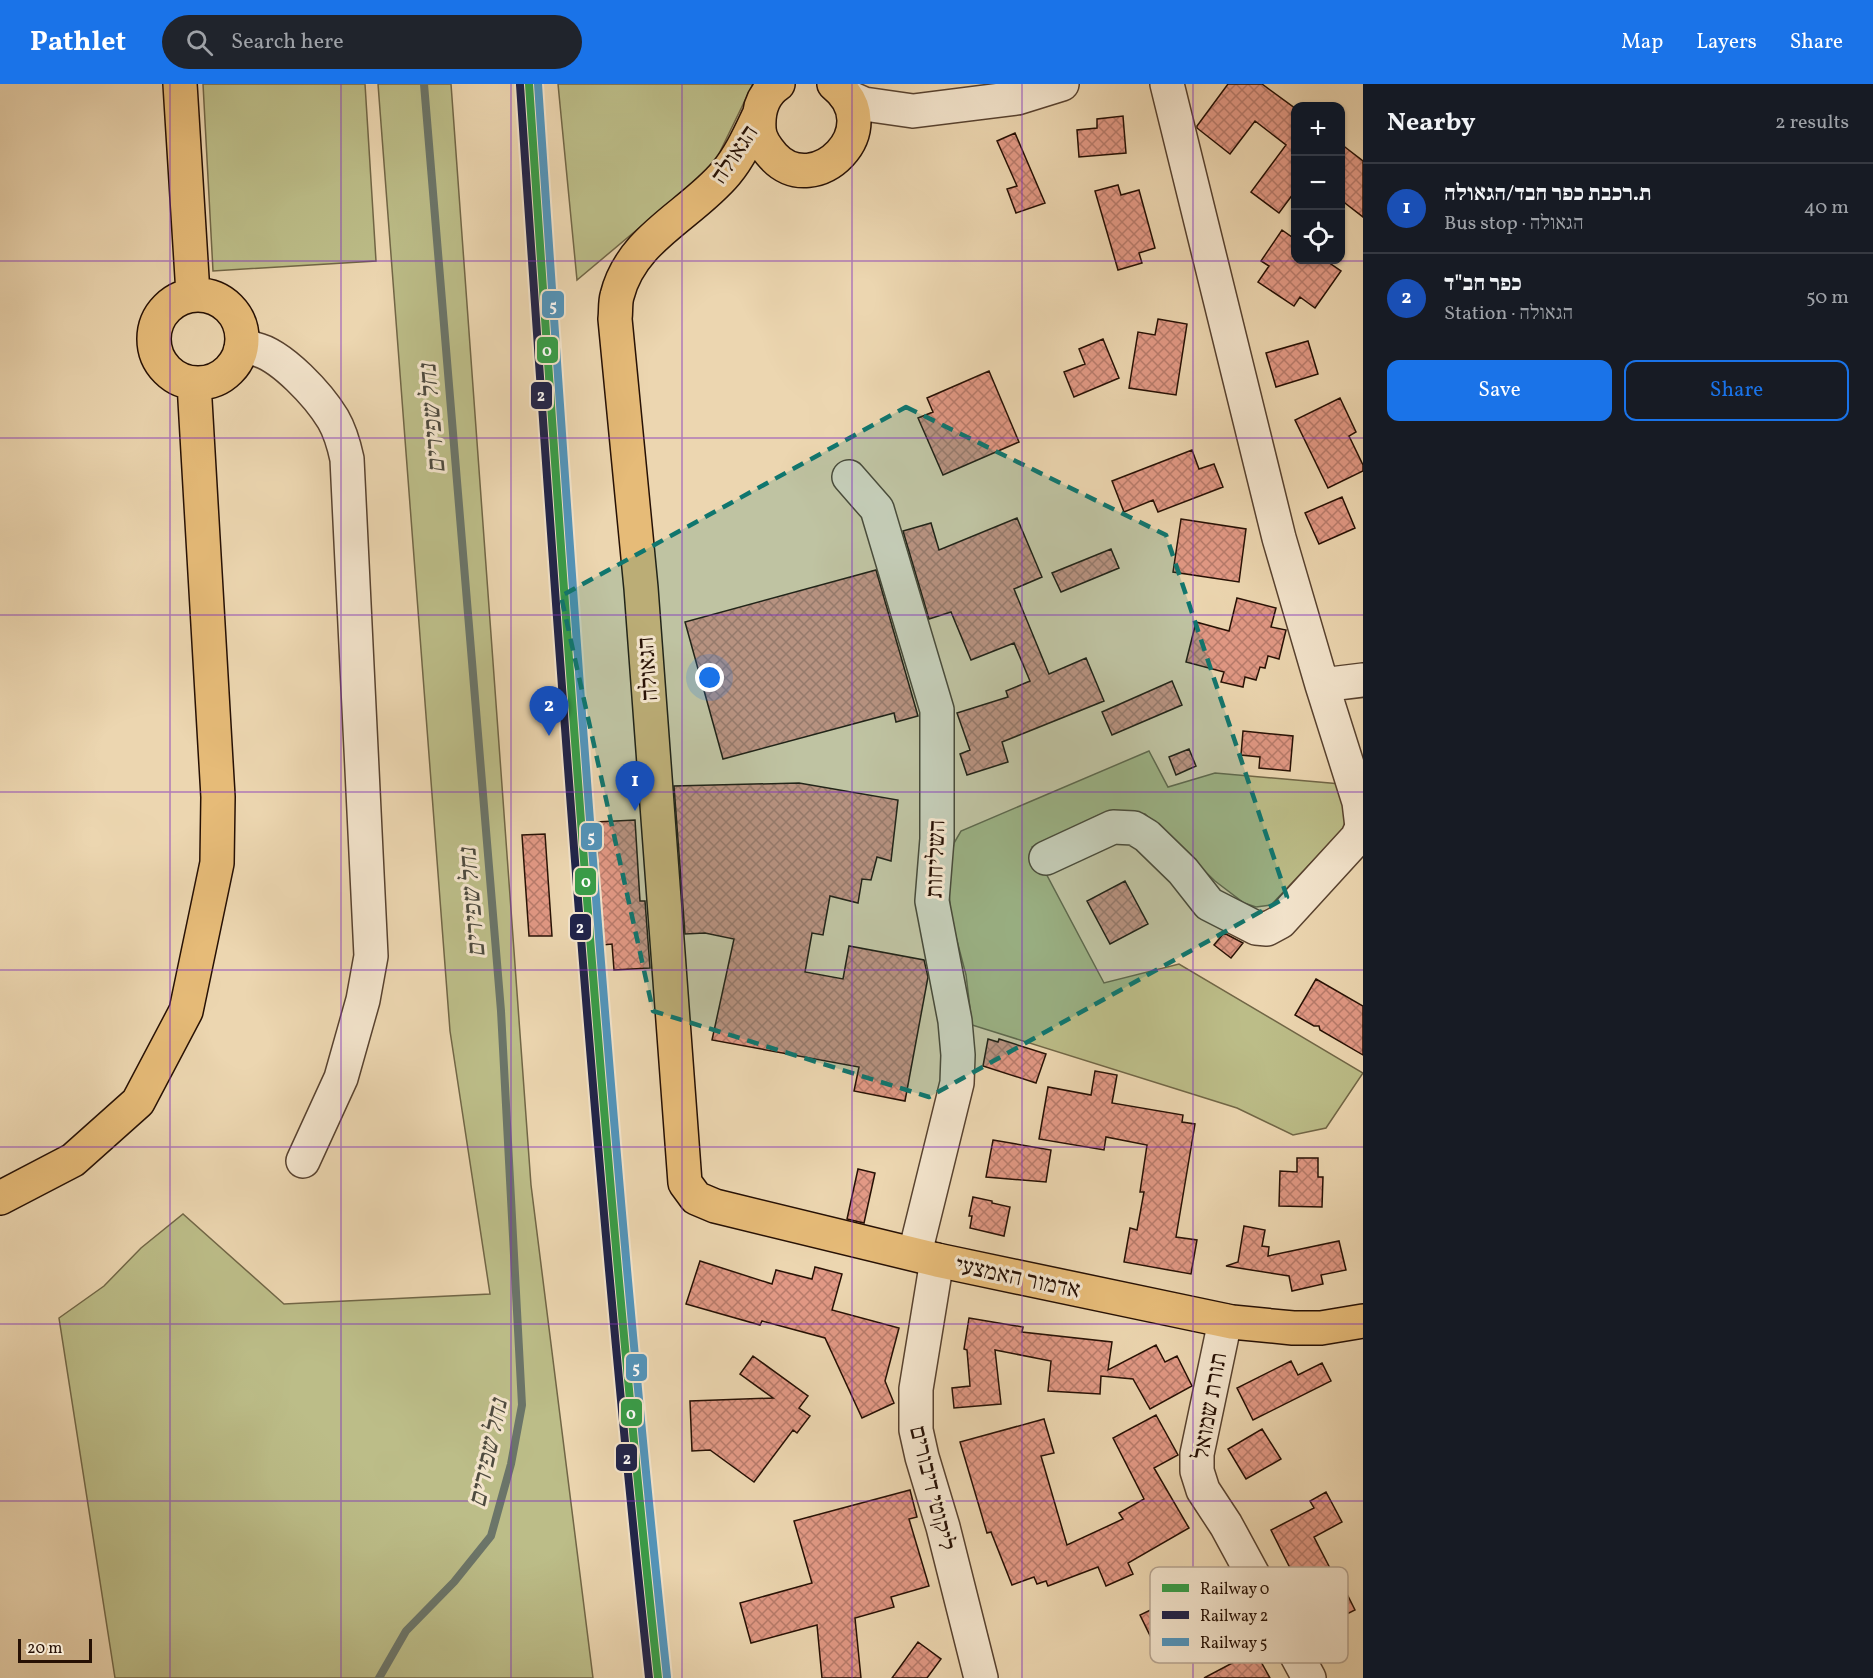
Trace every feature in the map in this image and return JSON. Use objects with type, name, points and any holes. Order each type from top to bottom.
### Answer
[{"type":"main road","points":[[180,84],[193,294]]},
{"type":"main road","name":"הגאולה","points":[[685,1184],[680,1143],[641,588],[615,319],[617,296],[627,270],[648,242],[709,191],[726,173],[739,155],[758,117],[763,101],[772,88],[778,84]]},
{"type":"main road","points":[[838,87],[852,109],[854,123],[845,150]]},
{"type":"main road","points":[[758,117],[759,132],[765,147],[775,159],[789,167]]},
{"type":"main road","name":"הגאולה","points":[[709,191],[731,179],[754,172],[789,167],[804,170],[820,168],[834,161],[845,150]]},
{"type":"main road","points":[[193,294],[207,295],[220,300],[231,309],[239,321],[242,335],[241,349],[231,368],[224,375],[194,383],[182,380],[163,366],[157,356],[153,339],[157,321],[171,303],[193,294]]},
{"type":"main road","points":[[0,1198],[73,1160],[138,1102],[186,1011],[217,863],[218,797],[194,383]]},
{"type":"main road","name":"אדמור האמצעי","points":[[685,1184],[696,1197],[715,1206],[926,1256],[1225,1321],[1293,1328],[1321,1328],[1363,1321]]},
{"type":"street","points":[[838,87],[864,104],[913,111],[1017,98],[1062,84]]},
{"type":"street","points":[[1046,858],[1113,827],[1134,828],[1147,836],[1183,871],[1209,904],[1256,927],[1267,929],[1280,922],[1357,838],[1362,827],[1359,802],[1322,685],[1267,491],[1167,84]]},
{"type":"street","points":[[845,150],[882,125],[913,111]]},
{"type":"street","points":[[241,349],[254,349],[270,355],[311,391],[334,421],[347,459],[371,956],[363,1000],[341,1078],[303,1161]]},
{"type":"street","name":"השליחות","points":[[849,477],[878,509],[937,710],[937,839],[932,901],[955,1021],[958,1055],[957,1083],[926,1256]]},
{"type":"street","points":[[1322,685],[1363,680]]},
{"type":"street","name":"ליקוטי דיבורים","points":[[926,1256],[916,1389],[916,1430],[981,1678]]},
{"type":"street","name":"תורת שמואל","points":[[1225,1321],[1198,1448],[1198,1476],[1203,1490],[1226,1525],[1249,1567]]},
{"type":"street","name":"תורת שמואל","points":[[1301,1663],[1309,1678]]},
{"type":"highlighted area","points":[[906,407],[1166,535],[1287,897],[929,1097],[653,1011],[561,596]]},
{"type":"green space","points":[[203,84],[365,84],[376,261],[213,271]]},
{"type":"green space","points":[[378,84],[451,84],[531,1185],[593,1678],[115,1678],[59,1318],[104,1286],[141,1248],[183,1214],[284,1304],[490,1294],[450,1031]]},
{"type":"green space","points":[[558,84],[753,84],[713,166],[577,280]]},
{"type":"green space","points":[[1149,751],[1168,787],[1215,773],[1341,784],[1346,809],[1344,828],[1271,905],[1256,907],[1244,903],[1215,881],[1145,814],[1122,812],[1099,815],[1032,847],[1104,983],[1179,964],[1363,1073],[1326,1128],[1293,1135],[1237,1108],[972,1025],[966,975],[951,918],[948,880],[954,843],[961,831]]},
{"type":"building","points":[[1228,84],[1262,84],[1291,105],[1291,197],[1279,213],[1251,192],[1286,145],[1255,121],[1230,154],[1197,126]]},
{"type":"building","points":[[1123,116],[1126,153],[1079,157],[1077,130],[1097,128],[1097,119]]},
{"type":"building","points":[[1015,133],[1045,203],[1016,213],[1007,189],[1017,186],[997,141]]},
{"type":"building","points":[[1345,147],[1363,161],[1363,217],[1345,203]]},
{"type":"building","points":[[1118,185],[1121,195],[1139,190],[1155,248],[1139,253],[1142,263],[1118,270],[1095,191]]},
{"type":"building","points":[[1282,230],[1291,236],[1291,264],[1331,264],[1341,271],[1315,308],[1300,297],[1294,306],[1258,282],[1269,266],[1261,261]]},
{"type":"building","points":[[1158,319],[1187,324],[1176,395],[1129,388],[1138,332],[1155,335]]},
{"type":"building","points":[[1103,339],[1119,378],[1074,397],[1064,372],[1085,364],[1079,349]]},
{"type":"building","points":[[1308,341],[1318,374],[1276,387],[1266,353]]},
{"type":"building","points":[[989,371],[1019,442],[943,475],[918,418],[933,412],[927,398]]},
{"type":"building","points":[[1340,398],[1356,432],[1349,436],[1363,465],[1363,471],[1328,488],[1295,420]]},
{"type":"building","points":[[1192,450],[1199,469],[1214,464],[1223,487],[1158,512],[1153,500],[1124,512],[1112,481]]},
{"type":"building","points":[[1342,497],[1355,528],[1319,544],[1305,513]]},
{"type":"building","points":[[1017,518],[1042,577],[1014,589],[1049,674],[1086,658],[1104,701],[1002,742],[1008,762],[967,775],[960,754],[970,750],[957,713],[1008,697],[1006,691],[1030,681],[1014,643],[971,660],[951,612],[929,619],[903,531],[931,523],[939,550]]},
{"type":"building","points":[[1181,519],[1246,529],[1239,582],[1173,572]]},
{"type":"building","points":[[1111,549],[1119,568],[1061,592],[1052,573]]},
{"type":"building","points":[[876,570],[918,716],[896,722],[894,713],[723,759],[685,622]]},
{"type":"building","points":[[1237,598],[1276,608],[1271,627],[1286,630],[1279,659],[1268,656],[1265,668],[1260,667],[1256,680],[1245,677],[1243,687],[1221,682],[1224,672],[1186,662],[1196,622],[1229,631]]},
{"type":"building","points":[[1172,681],[1182,705],[1112,735],[1102,712]]},
{"type":"building","points":[[1243,731],[1293,736],[1290,771],[1259,768],[1260,757],[1241,755]]},
{"type":"building","points":[[1189,749],[1196,766],[1176,775],[1169,757]]},
{"type":"building","points":[[799,783],[898,800],[891,861],[877,857],[871,880],[862,879],[858,903],[830,896],[823,935],[812,933],[805,972],[843,979],[849,946],[924,960],[928,977],[905,1101],[854,1091],[859,1067],[712,1040],[734,939],[705,933],[685,934],[674,786]]},
{"type":"building","points":[[635,820],[640,901],[645,901],[650,968],[614,970],[612,944],[603,945],[596,822]]},
{"type":"building","points":[[545,834],[552,936],[529,936],[522,835]]},
{"type":"building","points":[[1125,881],[1148,924],[1110,944],[1087,901]]},
{"type":"building","points":[[1224,933],[1243,943],[1231,958],[1214,945]]},
{"type":"building","points":[[1316,979],[1363,1006],[1363,1055],[1320,1030],[1319,1026],[1314,1026],[1295,1015]]},
{"type":"building","points":[[988,1039],[998,1042],[999,1039],[1046,1054],[1036,1083],[983,1066]]},
{"type":"building","points":[[1095,1071],[1117,1075],[1112,1103],[1183,1115],[1182,1122],[1195,1124],[1176,1237],[1197,1240],[1191,1274],[1124,1262],[1130,1228],[1137,1230],[1144,1192],[1140,1192],[1147,1145],[1106,1137],[1104,1150],[1039,1139],[1048,1087],[1091,1095]]},
{"type":"building","points":[[993,1140],[1051,1150],[1046,1182],[986,1177]]},
{"type":"building","points":[[1297,1158],[1318,1158],[1318,1177],[1323,1177],[1322,1207],[1279,1206],[1280,1171],[1297,1172]]},
{"type":"building","points":[[858,1169],[875,1173],[864,1223],[847,1219]]},
{"type":"building","points":[[973,1197],[1010,1207],[1004,1236],[970,1228],[972,1216],[969,1216]]},
{"type":"building","points":[[1244,1226],[1265,1230],[1262,1246],[1269,1247],[1268,1256],[1339,1241],[1346,1270],[1321,1275],[1323,1284],[1292,1291],[1289,1276],[1226,1266],[1238,1262]]},
{"type":"building","points":[[700,1261],[772,1284],[776,1270],[812,1279],[815,1267],[842,1274],[832,1310],[899,1328],[885,1381],[894,1403],[862,1418],[825,1338],[762,1321],[760,1325],[686,1304]]},
{"type":"building","points":[[969,1318],[1023,1327],[1022,1332],[1112,1342],[1108,1370],[1156,1345],[1165,1362],[1177,1356],[1192,1386],[1150,1409],[1133,1379],[1101,1376],[1100,1394],[1048,1391],[1051,1361],[995,1350],[1001,1404],[954,1408],[952,1388],[970,1386],[967,1350],[964,1349]]},
{"type":"building","points":[[753,1356],[808,1396],[799,1408],[810,1416],[797,1433],[793,1430],[754,1482],[710,1450],[692,1451],[690,1401],[773,1398],[740,1374]]},
{"type":"building","points":[[1291,1361],[1298,1375],[1322,1363],[1331,1381],[1253,1420],[1237,1388]]},
{"type":"building","points":[[1156,1415],[1178,1455],[1154,1468],[1189,1528],[1128,1563],[1133,1574],[1106,1586],[1098,1567],[1048,1586],[1046,1581],[1037,1584],[1034,1577],[1012,1585],[991,1532],[987,1533],[960,1442],[1044,1419],[1054,1453],[1041,1456],[1067,1545],[1123,1519],[1119,1513],[1144,1499],[1113,1438]]},
{"type":"building","points":[[1262,1429],[1281,1459],[1246,1479],[1228,1449]]},
{"type":"building","points":[[910,1490],[917,1517],[909,1519],[929,1586],[891,1597],[894,1607],[855,1618],[861,1678],[822,1678],[817,1625],[751,1643],[740,1603],[812,1583],[794,1521]]},
{"type":"building","points":[[1326,1492],[1342,1522],[1314,1537],[1329,1567],[1290,1567],[1271,1530],[1314,1508],[1310,1501]]},
{"type":"building","points":[[1348,1596],[1355,1610],[1348,1614]]},
{"type":"building","points":[[1150,1610],[1150,1635],[1140,1615]]},
{"type":"building","points":[[918,1642],[941,1659],[927,1678],[892,1678]]},
{"type":"building","points":[[1232,1663],[1262,1663],[1270,1678],[1204,1678]]},
{"type":"waterway","name":"נחל שפירים","points":[[379,1678],[406,1631],[454,1582],[491,1536],[511,1464],[522,1405],[501,1011],[424,84]]},
{"type":"rail line","name":"0","points":[[529,84],[602,1081],[658,1678]]},
{"type":"rail line","name":"5","points":[[538,84],[580,682],[611,1080],[667,1677]]},
{"type":"rail line","name":"2","points":[[520,85],[562,683],[593,1081],[649,1678]]},
{"type":"place","name":"כפר חב\"ד","points":[[549,736]]},
{"type":"place","name":"ת.רכבת כפר חבד/הגאולה","points":[[635,811]]}]
